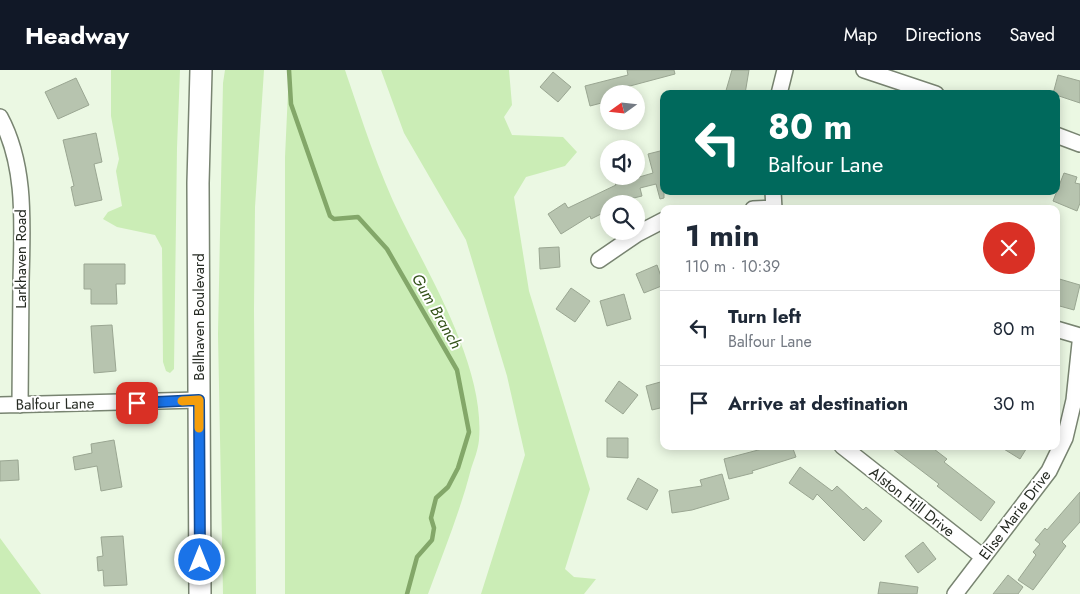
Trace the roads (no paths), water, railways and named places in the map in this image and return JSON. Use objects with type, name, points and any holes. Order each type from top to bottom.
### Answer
[{"type":"main road","name":"Bellhaven Boulevard","points":[[200,594],[198,183],[201,70]]},
{"type":"street","points":[[780,90],[785,70]]},
{"type":"street","points":[[864,70],[924,90]]},
{"type":"street","name":"Larkhaven Road","points":[[0,117],[12,143],[20,186],[22,229],[20,405]]},
{"type":"street","points":[[1060,137],[1080,144]]},
{"type":"street","points":[[599,260],[636,234],[660,222]]},
{"type":"street","points":[[1060,330],[1080,336]]},
{"type":"street","name":"Elise Marie Drive","points":[[1060,448],[1065,438],[1074,400],[1080,343]]},
{"type":"street","name":"Balfour Lane","points":[[0,405],[199,400]]},
{"type":"street","name":"Alston Hill Drive","points":[[847,450],[983,557]]},
{"type":"street","name":"Elise Marie Drive","points":[[955,594],[1049,471],[1059,450]]},
{"type":"waterway","name":"Gum Branch","points":[[289,70],[291,104],[330,216],[334,219],[358,217],[387,249],[457,370],[469,432],[458,468],[448,487],[436,498],[431,518],[434,528],[432,540],[417,557],[407,594]]}]
